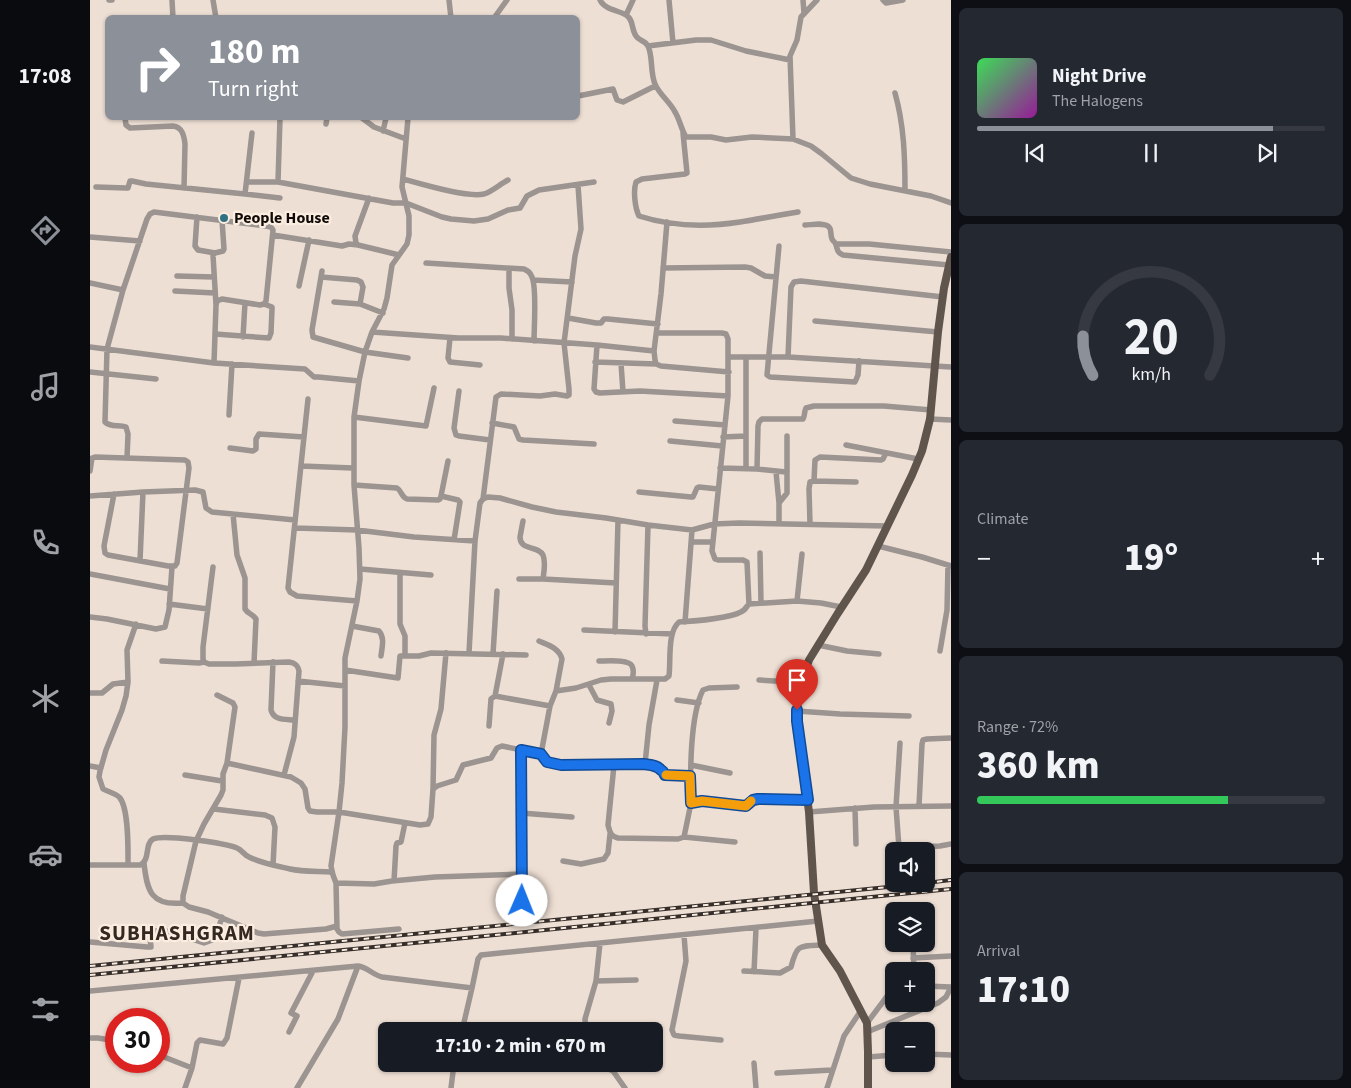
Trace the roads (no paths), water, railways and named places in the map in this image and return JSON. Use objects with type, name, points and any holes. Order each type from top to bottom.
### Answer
[{"type":"main road","points":[[868,1088],[867,1023],[840,971],[822,945],[814,894],[808,800],[797,721],[798,692],[809,660],[866,570],[918,459],[930,419],[938,332],[943,298],[948,289],[950,261]]},
{"type":"street","points":[[172,0],[173,15]]},
{"type":"street","points":[[212,0],[215,15]]},
{"type":"street","points":[[449,0],[452,15]]},
{"type":"street","points":[[496,15],[507,0]]},
{"type":"street","points":[[600,0],[607,7],[630,18],[635,35],[648,46],[651,72],[655,86],[676,114],[683,133],[687,173],[636,182],[637,211],[639,216],[687,224],[728,224],[798,212]]},
{"type":"street","points":[[626,15],[633,0]]},
{"type":"street","points":[[669,0],[673,43]]},
{"type":"street","points":[[803,0],[804,13]]},
{"type":"street","points":[[792,139],[790,60],[797,40],[801,17],[817,0]]},
{"type":"street","points":[[883,0],[886,3],[904,0]]},
{"type":"street","points":[[648,46],[710,40],[746,51],[790,60]]},
{"type":"street","points":[[580,96],[613,90],[617,100],[623,102],[655,86]]},
{"type":"street","points":[[895,93],[904,141],[905,190]]},
{"type":"street","points":[[125,120],[126,125],[130,128],[173,126],[181,130],[185,139],[184,188]]},
{"type":"street","points":[[278,182],[280,120]]},
{"type":"street","points":[[364,120],[370,125],[406,139]]},
{"type":"street","points":[[383,130],[386,120]]},
{"type":"street","points":[[399,929],[342,934],[339,932],[337,929],[336,883],[331,866],[340,812],[345,727],[345,658],[357,601],[360,569],[354,486],[354,417],[358,381],[365,352],[372,332],[383,312],[392,265],[407,244],[409,235],[409,216],[402,187],[408,120]]},
{"type":"street","points":[[246,194],[252,133]]},
{"type":"street","points":[[683,133],[686,137],[690,138],[711,136],[726,140],[752,137],[792,139],[811,146],[851,178],[870,184],[931,196],[951,204]]},
{"type":"street","points":[[403,179],[457,192],[479,195],[490,191],[508,180]]},
{"type":"street","points":[[96,187],[128,188],[132,181],[280,198]]},
{"type":"street","points":[[247,182],[278,182],[393,203],[406,203],[442,217],[480,221],[508,210],[520,208],[527,196],[539,190],[594,182]]},
{"type":"street","points":[[469,653],[475,541],[480,503],[483,499],[495,400],[498,395],[569,395],[564,343],[581,228],[578,185]]},
{"type":"street","points":[[358,245],[355,236],[369,198]]},
{"type":"street","points":[[127,458],[128,434],[126,427],[111,426],[105,422],[107,349],[123,290],[150,214],[154,212],[271,227],[273,235],[266,301],[264,304]]},
{"type":"street","points":[[197,217],[195,246],[198,250],[215,253],[224,249],[222,220]]},
{"type":"street","points":[[656,364],[654,351],[667,222]]},
{"type":"street","points":[[805,225],[829,226],[837,250],[843,255],[950,261]]},
{"type":"street","points":[[273,235],[342,246],[349,244],[358,245],[399,255]]},
{"type":"street","points":[[90,237],[140,241]]},
{"type":"street","points":[[299,286],[309,240]]},
{"type":"street","points":[[836,244],[870,244],[951,252]]},
{"type":"street","points":[[779,246],[767,375],[770,377],[855,382],[857,380],[859,361]]},
{"type":"street","points":[[214,363],[216,305],[213,256],[215,253]]},
{"type":"street","points":[[426,263],[524,269],[528,271],[533,280],[534,341]]},
{"type":"street","points":[[663,268],[745,267],[751,268],[765,276],[776,277]]},
{"type":"street","points":[[509,268],[512,339]]},
{"type":"street","points":[[360,304],[363,287],[361,282],[321,274],[312,330],[313,337],[365,352],[408,358]]},
{"type":"street","points":[[177,276],[214,277]]},
{"type":"street","points":[[533,280],[572,282]]},
{"type":"street","points":[[788,357],[791,287],[794,282],[801,281],[943,298]]},
{"type":"street","points":[[90,283],[123,290]]},
{"type":"street","points":[[175,290],[215,293]]},
{"type":"street","points":[[215,334],[269,338],[272,309],[272,307],[264,304],[222,299],[217,301],[216,305]]},
{"type":"street","points":[[334,302],[360,304],[383,312]]},
{"type":"street","points":[[243,336],[245,303]]},
{"type":"street","points":[[568,318],[596,323],[601,323],[604,319],[608,318],[658,324]]},
{"type":"street","points":[[815,321],[938,332]]},
{"type":"street","points":[[372,332],[450,338],[512,339],[654,351]]},
{"type":"street","points":[[556,691],[589,685],[601,680],[665,679],[669,676],[672,634],[679,622],[735,614],[744,610],[749,604],[747,562],[743,560],[718,560],[715,559],[712,551],[728,396],[728,339],[726,334],[722,333],[657,333]]},
{"type":"street","points":[[450,338],[448,358],[450,362],[480,364]]},
{"type":"street","points":[[597,345],[594,389],[596,392],[640,391],[728,396]]},
{"type":"street","points":[[90,348],[214,363],[305,368],[314,377],[318,378],[358,381]]},
{"type":"street","points":[[728,357],[788,357],[951,367]]},
{"type":"street","points":[[746,357],[746,468]]},
{"type":"street","points":[[596,362],[656,364],[729,372]]},
{"type":"street","points":[[621,363],[623,392]]},
{"type":"street","points":[[229,415],[232,364]]},
{"type":"street","points":[[90,372],[156,379]]},
{"type":"street","points":[[354,417],[426,426],[434,388]]},
{"type":"street","points":[[459,391],[454,428],[456,435],[490,440]]},
{"type":"street","points":[[308,399],[288,588],[290,592],[297,596],[357,601]]},
{"type":"street","points":[[757,469],[758,426],[762,419],[803,419],[806,408],[814,406],[884,406],[931,410]]},
{"type":"street","points":[[930,419],[951,420]]},
{"type":"street","points":[[675,421],[725,425]]},
{"type":"street","points":[[492,423],[514,427],[519,439],[523,440],[594,444]]},
{"type":"street","points":[[230,448],[256,449],[256,439],[259,434],[304,437]]},
{"type":"street","points":[[724,436],[746,436]]},
{"type":"street","points":[[779,503],[787,493],[787,436]]},
{"type":"street","points":[[670,441],[722,446]]},
{"type":"street","points":[[846,445],[918,459]]},
{"type":"street","points":[[814,481],[815,460],[817,458],[883,460],[886,453]]},
{"type":"street","points":[[90,471],[91,461],[94,456],[185,460],[188,462],[189,468],[177,563],[175,566],[172,567],[105,553],[114,494]]},
{"type":"street","points":[[354,486],[397,488],[404,498],[407,499],[438,500],[441,496],[448,461]]},
{"type":"street","points":[[301,466],[354,468]]},
{"type":"street","points":[[720,468],[746,468],[786,472]]},
{"type":"street","points":[[776,472],[779,524]]},
{"type":"street","points":[[810,524],[810,482],[856,482]]},
{"type":"street","points":[[639,492],[691,498],[699,488],[718,489]]},
{"type":"street","points":[[90,496],[195,490],[203,492],[208,511],[296,520]]},
{"type":"street","points":[[140,561],[143,492]]},
{"type":"street","points":[[441,496],[460,502],[454,540]]},
{"type":"street","points":[[483,499],[488,497],[500,498],[543,510],[648,526],[692,530],[714,524],[739,523],[887,526]]},
{"type":"street","points":[[232,514],[237,556],[245,578],[245,609],[256,619],[254,663]]},
{"type":"street","points":[[615,632],[618,520]]},
{"type":"street","points":[[523,521],[520,537],[524,546],[540,550],[543,554],[543,578]]},
{"type":"street","points":[[646,634],[648,526]]},
{"type":"street","points":[[295,528],[357,530],[475,541]]},
{"type":"street","points":[[685,622],[692,530]]},
{"type":"street","points":[[692,542],[712,542]]},
{"type":"street","points":[[878,546],[950,566],[949,610],[940,651]]},
{"type":"street","points":[[760,553],[761,603]]},
{"type":"street","points":[[797,601],[802,554]]},
{"type":"street","points":[[90,617],[156,628],[165,627],[172,567]]},
{"type":"street","points":[[204,662],[203,647],[213,567]]},
{"type":"street","points":[[360,569],[431,575]]},
{"type":"street","points":[[400,573],[400,624],[405,636],[405,656]]},
{"type":"street","points":[[90,574],[170,589]]},
{"type":"street","points":[[518,579],[543,578],[616,583]]},
{"type":"street","points":[[493,654],[497,591]]},
{"type":"street","points":[[749,604],[797,601],[821,603],[841,608]]},
{"type":"street","points":[[169,604],[208,609]]},
{"type":"street","points":[[128,865],[124,809],[118,797],[103,789],[99,777],[106,750],[126,696],[128,682],[127,650],[136,624]]},
{"type":"street","points":[[352,626],[381,632],[383,637],[380,656]]},
{"type":"street","points":[[584,630],[672,634]]},
{"type":"street","points":[[539,641],[555,649],[562,659],[556,691],[550,706],[541,754]]},
{"type":"street","points":[[818,645],[847,651],[879,654]]},
{"type":"street","points":[[345,670],[398,678],[400,656],[419,656],[431,652],[526,655]]},
{"type":"street","points":[[227,763],[291,776],[302,783],[310,811],[340,812],[405,823],[428,824],[431,816],[433,789],[434,735],[442,701],[446,653]]},
{"type":"street","points":[[489,726],[491,699],[495,696],[503,654]]},
{"type":"street","points":[[162,661],[204,662],[209,664],[295,663],[299,671],[294,737],[284,775]]},
{"type":"street","points":[[599,661],[630,664],[632,667],[632,679]]},
{"type":"street","points":[[273,662],[272,715],[274,717],[295,720]]},
{"type":"street","points":[[644,764],[657,680]]},
{"type":"street","points":[[759,680],[802,681]]},
{"type":"street","points":[[298,681],[345,686]]},
{"type":"street","points":[[90,693],[102,693],[113,684],[128,682]]},
{"type":"street","points":[[589,685],[597,700],[611,704],[612,711],[609,723]]},
{"type":"street","points":[[684,837],[691,803],[690,776],[695,718],[699,702],[704,690],[737,687]]},
{"type":"street","points":[[183,903],[196,840],[223,790],[223,774],[227,763],[235,707],[233,703],[217,695]]},
{"type":"street","points":[[495,696],[550,706]]},
{"type":"street","points":[[677,700],[699,702]]},
{"type":"street","points":[[797,710],[840,714],[909,716]]},
{"type":"street","points":[[919,806],[923,740],[927,738],[951,738]]},
{"type":"street","points":[[899,842],[896,806],[900,743]]},
{"type":"street","points":[[433,789],[456,780],[464,765],[491,758],[497,748],[502,746],[541,754],[547,762],[561,765],[644,764],[659,767],[665,775],[690,776]]},
{"type":"street","points":[[521,750],[522,914]]},
{"type":"street","points":[[691,764],[730,773]]},
{"type":"street","points":[[563,861],[582,864],[604,859],[608,853],[610,834],[608,825],[614,765]]},
{"type":"street","points":[[90,766],[101,768]]},
{"type":"street","points":[[185,775],[222,781]]},
{"type":"street","points":[[691,803],[702,801],[746,806],[753,800],[758,799],[808,800]]},
{"type":"street","points":[[809,812],[896,806],[951,806]]},
{"type":"street","points":[[855,808],[856,844]]},
{"type":"street","points":[[214,809],[265,815],[272,818],[275,827],[273,864]]},
{"type":"street","points":[[522,813],[572,817]]},
{"type":"street","points":[[394,881],[396,846],[397,843],[401,842],[405,823]]},
{"type":"street","points":[[610,834],[618,838],[678,839],[684,837],[735,842]]},
{"type":"street","points":[[332,872],[291,870],[255,860],[236,847],[196,840],[162,837],[150,842],[144,863],[148,888],[158,899],[168,904],[183,903],[189,907],[222,917],[264,934],[326,929],[337,926]]},
{"type":"street","points":[[935,845],[951,844]]},
{"type":"street","points":[[90,865],[140,865],[144,863]]},
{"type":"street","points":[[336,883],[374,884],[435,877],[522,874]]},
{"type":"street","points":[[90,942],[147,947],[150,946],[150,937],[155,932],[163,930],[204,944],[215,939],[222,917]]},
{"type":"street","points":[[464,1022],[478,959],[481,954],[818,922]]},
{"type":"street","points":[[754,972],[756,928]]},
{"type":"street","points":[[684,935],[686,961],[672,1030],[674,1035],[721,1040]]},
{"type":"street","points":[[585,1022],[596,981],[600,943]]},
{"type":"street","points":[[744,971],[780,973],[791,967],[796,950],[803,946],[822,945]]},
{"type":"street","points":[[913,952],[913,962]]},
{"type":"street","points":[[913,958],[951,956]]},
{"type":"street","points":[[90,991],[358,966],[382,977],[472,988]]},
{"type":"street","points":[[297,1088],[338,1019],[358,966]]},
{"type":"street","points":[[290,1032],[297,1016],[291,1013],[312,970]]},
{"type":"street","points":[[185,1088],[192,1068],[197,1043],[200,1040],[223,1044],[227,1038],[239,978]]},
{"type":"street","points":[[596,981],[636,980]]},
{"type":"street","points":[[868,1032],[938,1003],[946,997],[950,987],[935,986]]},
{"type":"street","points":[[867,1023],[885,999]]},
{"type":"street","points":[[827,1088],[844,1036],[860,1012]]},
{"type":"street","points":[[90,1038],[105,1039]]},
{"type":"street","points":[[935,1054],[951,1054]]},
{"type":"street","points":[[868,1057],[885,1056]]},
{"type":"street","points":[[170,1059],[192,1068]]},
{"type":"street","points":[[754,1063],[756,1088]]},
{"type":"street","points":[[777,1073],[832,1070]]},
{"type":"street","points":[[451,1088],[453,1072]]},
{"type":"street","points":[[613,1072],[625,1088]]},
{"type":"railway","points":[[935,882],[951,880]]},
{"type":"railway","points":[[90,966],[885,887]]},
{"type":"railway","points":[[90,975],[951,889]]},
{"type":"place","name":"People House","points":[[224,218]]},
{"type":"district","name":"SUBHASHGRAM","points":[[177,933]]}]
